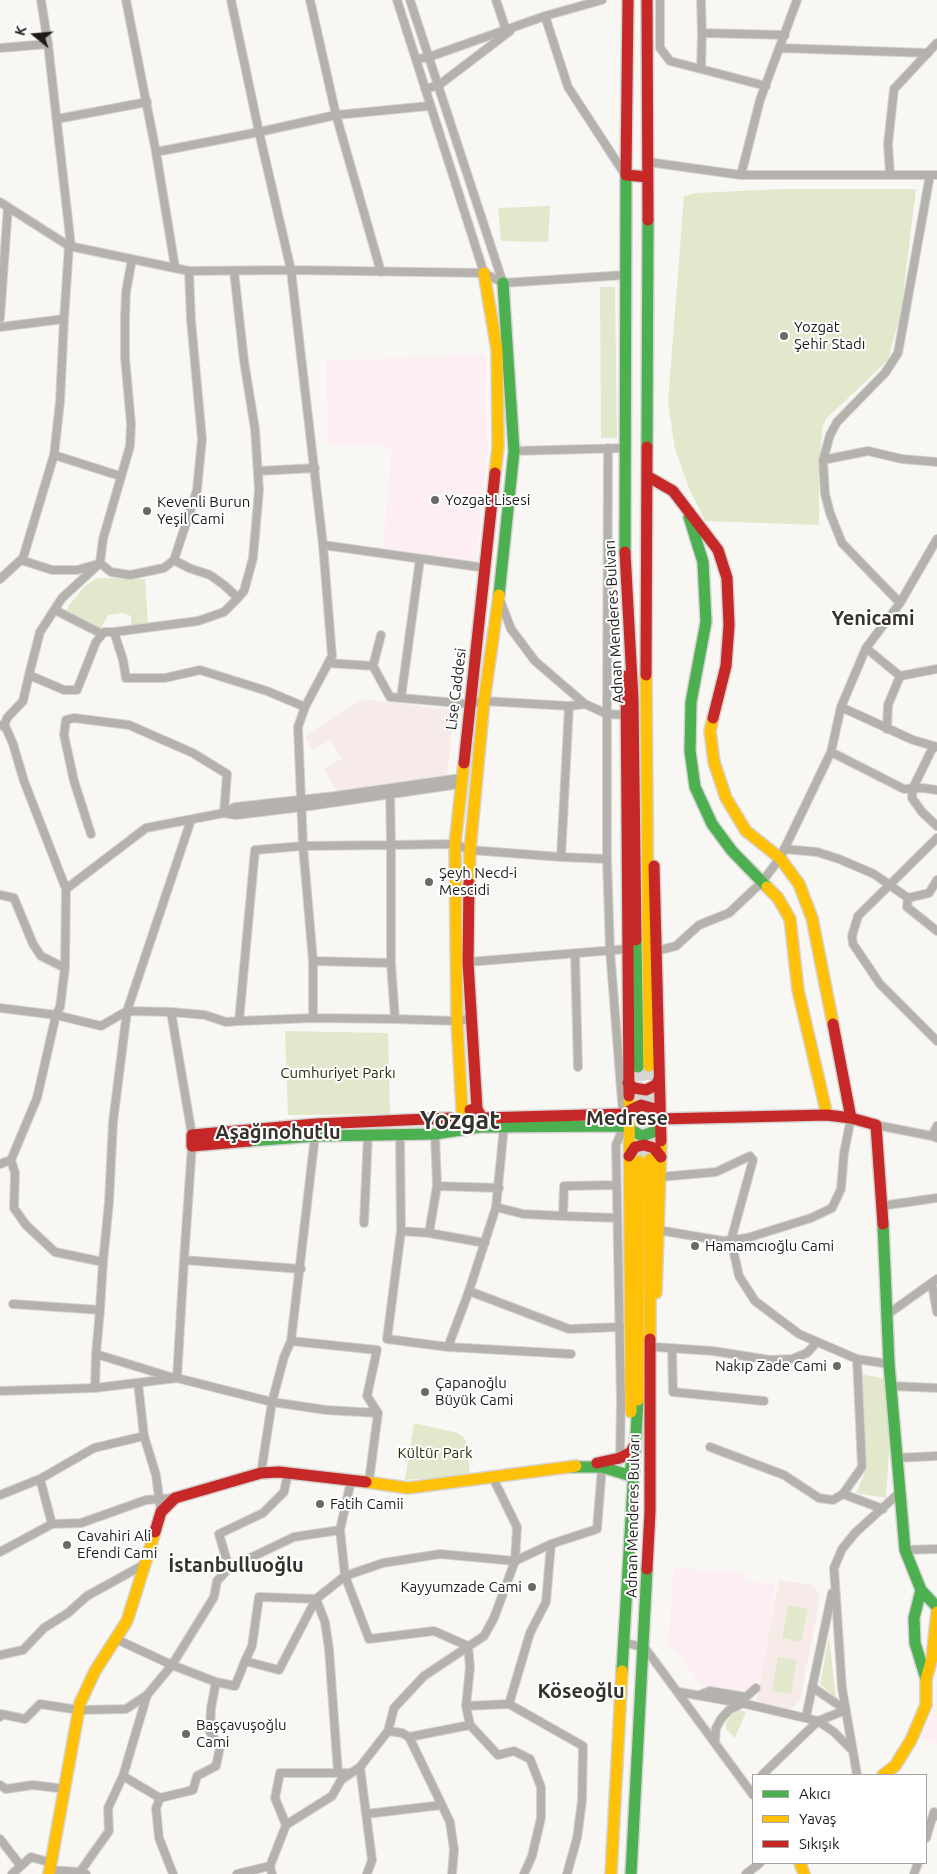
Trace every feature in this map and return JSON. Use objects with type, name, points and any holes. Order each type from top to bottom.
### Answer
[{"type":"main road","name":"Adnan Menderes Bulvarı","points":[[628,0],[625,275],[625,579],[633,699],[644,1066],[647,546],[647,0]]},
{"type":"main road","points":[[626,146],[648,147]]},
{"type":"main road","points":[[626,175],[648,178]]},
{"type":"main road","name":"Lise Caddesi","points":[[462,1110],[457,1021],[454,844],[498,447],[497,350],[484,273]]},
{"type":"main road","name":"Lise Caddesi","points":[[480,1118],[468,962],[470,850],[484,701],[499,596],[514,451],[503,283]]},
{"type":"main road","points":[[647,476],[673,490],[718,550],[727,578],[729,625],[726,666],[710,731],[714,762],[726,798],[746,831],[782,854],[799,884],[812,918],[851,1118]]},
{"type":"main road","points":[[686,508],[703,562],[706,622],[691,702],[690,751],[694,787],[712,824],[732,851],[778,898],[790,919],[798,990],[827,1115]]},
{"type":"main road","points":[[645,1158],[659,1119],[647,546]]},
{"type":"main road","points":[[625,579],[628,949],[628,1083],[626,1127],[645,1158],[660,1176],[650,1512]]},
{"type":"main road","points":[[628,1083],[634,1088],[646,1090],[656,1085],[659,1078]]},
{"type":"main road","points":[[192,1140],[316,1124],[451,1124],[480,1118],[626,1113],[640,1105],[652,1108],[659,1119]]},
{"type":"main road","points":[[192,1140],[435,1134],[451,1124],[462,1110],[504,1127],[626,1127],[634,1134],[648,1135],[653,1132],[659,1119]]},
{"type":"main road","points":[[659,1119],[827,1115],[851,1118],[876,1125],[888,1314],[889,1364],[905,1550],[922,1590],[937,1607]]},
{"type":"main road","name":"Adnan Menderes Bulvarı","points":[[612,1874],[632,1450],[638,1394],[645,1158]]},
{"type":"main road","name":"Adnan Menderes Bulvarı","points":[[631,1874],[650,1512],[645,1158]]},
{"type":"main road","points":[[50,1869],[79,1710],[95,1671],[127,1621],[146,1564],[160,1512],[175,1498],[261,1473],[288,1473],[351,1481],[369,1481],[408,1488],[570,1467],[620,1458],[632,1450]]},
{"type":"main road","points":[[570,1467],[602,1467],[631,1476]]},
{"type":"main road","points":[[922,1590],[914,1618],[915,1643],[926,1679]]},
{"type":"main road","points":[[884,1774],[895,1766],[912,1740],[926,1705],[926,1679],[932,1658],[937,1612]]},
{"type":"street","points":[[0,579],[21,560],[42,500],[54,455],[60,402],[70,246],[57,119],[41,0]]},
{"type":"street","points":[[126,0],[156,152],[175,267]]},
{"type":"street","points":[[231,0],[259,132],[292,270],[323,545],[332,656],[306,707],[298,728],[303,804],[303,846],[313,961],[313,1018]]},
{"type":"street","points":[[310,0],[336,115],[381,272]]},
{"type":"street","points":[[397,0],[417,59],[429,106],[484,273]]},
{"type":"street","points":[[410,0],[503,283]]},
{"type":"street","points":[[496,0],[506,30]]},
{"type":"street","points":[[417,59],[545,16],[602,0]]},
{"type":"street","points":[[660,0],[660,48],[670,61],[766,86]]},
{"type":"street","points":[[701,0],[701,69]]},
{"type":"street","points":[[742,175],[766,86],[797,0]]},
{"type":"street","points":[[545,16],[568,87],[626,175]]},
{"type":"street","points":[[425,89],[439,85],[516,27]]},
{"type":"street","points":[[702,33],[785,34]]},
{"type":"street","points":[[890,175],[888,144],[894,89],[937,43]]},
{"type":"street","points":[[0,48],[48,44]]},
{"type":"street","points":[[780,48],[928,53]]},
{"type":"street","points":[[57,119],[146,102]]},
{"type":"street","points":[[156,152],[336,115],[429,106]]},
{"type":"street","points":[[613,156],[626,146]]},
{"type":"street","points":[[648,162],[742,175],[934,175],[898,353],[885,373],[837,422],[830,435],[823,460],[825,494],[830,513],[842,543],[900,603]]},
{"type":"street","points":[[0,202],[70,246],[189,271],[292,270],[484,273],[503,283],[625,275]]},
{"type":"street","points":[[0,318],[8,207]]},
{"type":"street","points":[[103,1262],[55,1252],[26,1225],[14,1208],[15,1173],[12,1160],[37,1098],[56,1015],[60,1007],[65,968],[66,889],[24,781],[13,744],[2,725],[23,701],[40,632],[62,598],[100,563],[102,539],[130,446],[131,424],[125,328],[126,292],[132,259]]},
{"type":"street","points":[[100,563],[111,572],[130,575],[164,568],[174,560],[198,490],[202,439],[191,320],[189,271]]},
{"type":"street","points":[[55,610],[102,634],[198,621],[224,612],[244,590],[253,558],[259,490],[234,271]]},
{"type":"street","points":[[0,327],[64,319]]},
{"type":"street","points":[[608,448],[607,859],[610,950],[626,1113]]},
{"type":"street","points":[[514,451],[625,448]]},
{"type":"street","points":[[823,460],[868,452],[902,460],[937,462]]},
{"type":"street","points":[[54,455],[120,476]]},
{"type":"street","points":[[258,471],[314,468]]},
{"type":"street","points":[[656,951],[676,946],[699,925],[729,914],[762,882],[782,854],[831,752],[841,707],[866,648],[900,603],[935,548],[937,539]]},
{"type":"street","points":[[323,545],[486,568]]},
{"type":"street","points":[[401,698],[420,559]]},
{"type":"street","points":[[21,560],[52,570],[77,570],[100,563]]},
{"type":"street","points":[[174,560],[188,568],[210,575],[238,598]]},
{"type":"street","points":[[499,596],[511,629],[535,661],[585,704],[607,714],[626,715]]},
{"type":"street","points":[[114,632],[123,660],[126,678],[165,678],[200,670],[267,691],[306,707]]},
{"type":"street","points":[[29,675],[64,690],[77,690],[96,642],[102,634]]},
{"type":"street","points":[[381,635],[373,666],[390,697],[469,704],[484,701],[569,706],[585,704]]},
{"type":"street","points":[[866,648],[900,676]]},
{"type":"street","points":[[328,663],[373,666]]},
{"type":"street","points":[[900,676],[937,669]]},
{"type":"street","points":[[887,730],[888,705],[900,676]]},
{"type":"street","points":[[561,857],[569,706]]},
{"type":"street","points":[[841,707],[887,730],[935,747],[914,788],[912,798],[922,812],[937,826]]},
{"type":"street","points":[[91,834],[74,781],[64,735],[66,720],[74,718],[129,725],[193,753],[227,774],[224,813]]},
{"type":"street","points":[[831,752],[904,789],[937,790]]},
{"type":"street","points":[[66,889],[146,828],[224,813],[236,815],[461,781]]},
{"type":"street","points":[[390,791],[391,962],[394,1020]]},
{"type":"street","points":[[95,1388],[114,1122],[127,1012],[191,820]]},
{"type":"street","points":[[937,838],[858,916],[852,936],[854,944],[880,984],[937,1041]]},
{"type":"street","points":[[239,1021],[255,850],[303,846],[454,844],[470,850],[607,859]]},
{"type":"street","points":[[782,854],[817,852],[839,859],[874,874],[908,898],[929,893],[937,880]]},
{"type":"street","points":[[0,895],[14,898],[33,944],[41,956],[65,968]]},
{"type":"street","points":[[908,898],[907,907],[937,931]]},
{"type":"street","points":[[468,962],[628,949]]},
{"type":"street","points":[[575,954],[578,1067]]},
{"type":"street","points":[[313,961],[391,962]]},
{"type":"street","points":[[0,1008],[56,1015],[101,1026],[127,1012],[171,1012],[205,1015],[226,1022],[313,1018],[457,1021],[471,1018]]},
{"type":"street","points":[[171,1012],[192,1140],[177,1378]]},
{"type":"street","points":[[658,1230],[723,1241],[747,1238],[811,1218],[832,1208],[842,1190],[844,1154],[851,1118]]},
{"type":"street","points":[[876,1125],[934,1137],[937,1126]]},
{"type":"street","points":[[448,1347],[469,1291],[496,1207],[504,1127]]},
{"type":"street","points":[[620,1458],[620,1327],[616,1145],[626,1127]]},
{"type":"street","points":[[369,1481],[378,1413],[368,1396],[377,1350],[387,1339],[401,1231],[400,1134]]},
{"type":"street","points":[[429,1233],[437,1186],[435,1134]]},
{"type":"street","points":[[364,1223],[368,1135]]},
{"type":"street","points":[[261,1473],[272,1402],[284,1356],[292,1341],[315,1136]]},
{"type":"street","points":[[660,1176],[716,1172],[750,1156],[753,1160],[731,1240],[739,1276],[755,1301],[799,1334],[858,1359],[889,1364]]},
{"type":"street","points":[[0,1164],[12,1160]]},
{"type":"street","points":[[563,1216],[564,1186],[617,1185]]},
{"type":"street","points":[[437,1186],[499,1188]]},
{"type":"street","points":[[881,1206],[937,1198]]},
{"type":"street","points":[[496,1207],[523,1214],[618,1218]]},
{"type":"street","points":[[401,1231],[429,1233],[485,1243]]},
{"type":"street","points":[[184,1260],[301,1269]]},
{"type":"street","points":[[888,1314],[934,1281]]},
{"type":"street","points":[[934,1281],[937,1312]]},
{"type":"street","points":[[469,1291],[569,1329],[620,1327]]},
{"type":"street","points":[[13,1304],[100,1310]]},
{"type":"street","points":[[387,1339],[448,1347],[571,1354]]},
{"type":"street","points":[[292,1341],[377,1350]]},
{"type":"street","points":[[655,1347],[713,1351],[770,1360],[792,1359],[807,1353],[817,1342]]},
{"type":"street","points":[[672,1348],[673,1392],[764,1401]]},
{"type":"street","points":[[96,1354],[177,1378],[272,1402],[326,1410],[378,1413]]},
{"type":"street","points":[[710,1447],[784,1475],[819,1498],[833,1500],[843,1494],[862,1466],[858,1359]]},
{"type":"street","points":[[0,1391],[95,1388],[177,1378]]},
{"type":"street","points":[[138,1383],[144,1436],[156,1475],[160,1512]]},
{"type":"street","points":[[892,1386],[937,1388]]},
{"type":"street","points":[[0,1495],[40,1479],[94,1448],[144,1436]]},
{"type":"street","points":[[896,1458],[937,1456]]},
{"type":"street","points":[[245,1661],[279,1670],[316,1599],[345,1576],[383,1563],[440,1554],[514,1561],[550,1544],[597,1529],[602,1467]]},
{"type":"street","points":[[229,1568],[219,1534],[263,1513],[284,1492],[288,1473]]},
{"type":"street","points":[[237,1874],[271,1870],[286,1825],[332,1796],[341,1780],[360,1767],[388,1731],[394,1708],[424,1676],[484,1636],[494,1618],[514,1561],[517,1528],[493,1478]]},
{"type":"street","points":[[40,1479],[52,1524]]},
{"type":"street","points":[[351,1481],[340,1530],[345,1576],[369,1639],[434,1631],[468,1646]]},
{"type":"street","points":[[857,1774],[842,1688],[834,1568],[842,1549],[855,1533],[899,1493]]},
{"type":"street","points":[[843,1494],[883,1509]]},
{"type":"street","points":[[0,1552],[52,1524],[81,1523],[146,1500],[175,1498]]},
{"type":"street","points":[[0,1715],[24,1719],[40,1704],[79,1710],[126,1709],[147,1695],[172,1665],[214,1597],[217,1581],[229,1568],[294,1537],[340,1530]]},
{"type":"street","points":[[509,1704],[530,1633],[546,1602],[550,1544]]},
{"type":"street","points":[[905,1550],[937,1549]]},
{"type":"street","points":[[0,1655],[23,1650],[44,1628],[68,1613],[87,1596],[146,1564]]},
{"type":"street","points":[[806,1716],[834,1581]]},
{"type":"street","points":[[116,1639],[172,1665],[216,1682],[234,1686],[252,1646],[259,1597],[316,1599]]},
{"type":"street","points":[[316,1599],[325,1622],[329,1649],[338,1773]]},
{"type":"street","points":[[623,1642],[644,1648],[752,1789]]},
{"type":"street","points":[[468,1646],[470,1667],[466,1706],[470,1725],[498,1755],[514,1751],[530,1759],[541,1787],[541,1818],[532,1856],[524,1874]]},
{"type":"street","points":[[123,1776],[160,1798],[193,1790],[197,1776],[216,1766],[220,1748],[210,1732],[211,1708],[216,1682]]},
{"type":"street","points":[[812,1687],[846,1710]]},
{"type":"street","points":[[698,1695],[710,1692],[746,1697],[756,1688]]},
{"type":"street","points":[[679,1692],[806,1716],[818,1721],[834,1732],[852,1750]]},
{"type":"street","points":[[12,1874],[20,1865],[32,1857],[50,1869],[83,1873],[109,1831],[108,1808],[123,1776],[147,1695]]},
{"type":"street","points":[[466,1706],[509,1704],[583,1746],[582,1801],[577,1838],[567,1874]]},
{"type":"street","points":[[715,1742],[716,1728],[721,1719],[729,1710],[746,1704]]},
{"type":"street","points":[[763,1774],[818,1721],[846,1710]]},
{"type":"street","points":[[409,1737],[470,1725]]},
{"type":"street","points":[[388,1731],[402,1733],[409,1737],[450,1822],[454,1850],[452,1874]]},
{"type":"street","points":[[360,1767],[372,1860],[366,1874]]},
{"type":"street","points":[[286,1825],[275,1798],[280,1773],[351,1773]]},
{"type":"street","points":[[0,1785],[6,1789],[33,1785],[65,1789]]},
{"type":"street","points":[[160,1798],[156,1808],[158,1829],[173,1874]]},
{"type":"street","points":[[366,1814],[442,1805]]},
{"type":"street","points":[[927,1835],[936,1811]]},
{"type":"street","points":[[0,1840],[20,1865]]},
{"type":"street","points":[[746,1874],[759,1864]]},
{"type":"shaded area","points":[[486,355],[487,452],[476,562],[383,548],[392,447],[328,444],[326,361]]},
{"type":"shaded area","points":[[363,699],[454,710],[447,777],[338,794],[324,769],[341,759],[331,740],[313,750],[305,737]]},
{"type":"shaded area","points":[[674,1568],[744,1573],[744,1581],[775,1584],[773,1611],[761,1677],[744,1693],[704,1687],[668,1643]]},
{"type":"shaded area","points":[[779,1580],[814,1585],[820,1597],[800,1701],[789,1710],[756,1703]]},
{"type":"shaded area","points":[[937,1676],[937,1744],[921,1737],[934,1708]]},
{"type":"green space","name":"Yozgat Şehir Stadı","points":[[782,189],[916,189],[901,312],[888,360],[826,419],[823,425],[819,461],[819,525],[705,521],[689,488],[675,449],[668,402],[684,196],[697,193]]},
{"type":"green space","points":[[550,206],[548,242],[501,241],[498,208]]},
{"type":"green space","points":[[600,287],[615,287],[617,438],[601,438]]},
{"type":"green space","points":[[98,578],[145,579],[148,624],[131,628],[131,616],[123,613],[108,615],[100,630],[66,612],[70,604],[86,585]]},
{"type":"green space","name":"Cumhuriyet Parkı","points":[[285,1031],[388,1033],[390,1114],[288,1115]]},
{"type":"green space","points":[[640,1113],[646,1113],[651,1118],[649,1127],[640,1129],[635,1124],[635,1118]]},
{"type":"green space","points":[[860,1374],[887,1379],[889,1451],[886,1498],[856,1493],[867,1468]]},
{"type":"green space","name":"Kültür Park","points":[[414,1423],[458,1433],[463,1437],[466,1441],[470,1475],[405,1480]]},
{"type":"green space","points":[[788,1605],[808,1609],[801,1642],[782,1638]]},
{"type":"green space","points":[[829,1637],[836,1698],[820,1684]]},
{"type":"green space","points":[[778,1657],[797,1660],[791,1694],[772,1691]]},
{"type":"green space","points":[[739,1710],[746,1712],[735,1738],[726,1729],[726,1723],[731,1715]]},
{"type":"tunnel","points":[[649,1066],[650,1146]]},
{"type":"tunnel","points":[[638,1067],[639,1161]]},
{"type":"traffic: fast","points":[[625,552],[626,175]]},
{"type":"traffic: fast","points":[[647,447],[648,220]]},
{"type":"traffic: fast","points":[[499,595],[514,451],[503,283]]},
{"type":"traffic: fast","points":[[689,517],[703,562],[706,622],[691,702],[690,751],[695,787],[712,824],[732,851],[767,887]]},
{"type":"traffic: fast","points":[[636,940],[638,1067]]},
{"type":"traffic: fast","points":[[249,1141],[315,1136],[435,1134],[480,1127],[624,1126],[642,1136],[653,1132],[659,1121]]},
{"type":"traffic: fast","points":[[883,1224],[889,1364],[905,1550],[921,1590],[937,1607]]},
{"type":"traffic: fast","points":[[622,1671],[638,1400]]},
{"type":"traffic: fast","points":[[571,1467],[602,1467],[631,1476],[631,1466]]},
{"type":"traffic: fast","points":[[631,1874],[647,1569]]},
{"type":"traffic: fast","points":[[921,1590],[914,1618],[915,1643],[926,1679]]},
{"type":"traffic: slow","points":[[484,273],[497,350],[498,447],[495,473]]},
{"type":"traffic: slow","points":[[469,883],[470,850],[484,701],[499,595]]},
{"type":"traffic: slow","points":[[646,675],[649,1066]]},
{"type":"traffic: slow","points":[[713,718],[710,731],[714,762],[726,798],[746,831],[780,858],[799,884],[812,918],[833,1024]]},
{"type":"traffic: slow","points":[[462,1110],[457,1021],[455,844],[464,763]]},
{"type":"traffic: slow","points":[[767,887],[778,898],[790,919],[798,990],[827,1115]]},
{"type":"traffic: slow","points":[[629,1096],[631,1412]]},
{"type":"traffic: slow","points":[[656,1293],[661,1141]]},
{"type":"traffic: slow","points":[[650,1159],[650,1339]]},
{"type":"traffic: slow","points":[[638,1400],[639,1161]]},
{"type":"traffic: slow","points":[[366,1482],[408,1488],[576,1466]]},
{"type":"traffic: slow","points":[[49,1874],[80,1703],[95,1671],[127,1621],[155,1532]]},
{"type":"traffic: slow","points":[[884,1774],[895,1766],[911,1740],[926,1705],[926,1679],[932,1658],[937,1612]]},
{"type":"traffic: slow","points":[[611,1874],[622,1671]]},
{"type":"traffic: slow","points":[[800,1864],[804,1874]]},
{"type":"traffic: jam","points":[[628,0],[626,175],[648,177]]},
{"type":"traffic: jam","points":[[647,0],[648,220]]},
{"type":"traffic: jam","points":[[646,675],[647,447]]},
{"type":"traffic: jam","points":[[464,763],[495,473]]},
{"type":"traffic: jam","points":[[647,476],[673,491],[718,550],[727,578],[729,625],[726,666],[713,718]]},
{"type":"traffic: jam","points":[[625,552],[633,699],[636,940]]},
{"type":"traffic: jam","points":[[626,676],[629,1096]]},
{"type":"traffic: jam","points":[[654,866],[661,1141]]},
{"type":"traffic: jam","points":[[469,883],[468,962],[477,1109]]},
{"type":"traffic: jam","points":[[833,1024],[851,1118]]},
{"type":"traffic: jam","points":[[628,1083],[634,1088],[646,1090],[656,1085],[659,1079]]},
{"type":"traffic: jam","points":[[470,1110],[477,1109],[482,1118],[623,1114],[641,1105],[652,1108],[659,1119]]},
{"type":"traffic: jam","points":[[659,1119],[827,1115],[851,1118],[876,1125],[883,1224]]},
{"type":"traffic: jam","points":[[249,1141],[192,1146],[192,1135],[316,1124],[450,1118]]},
{"type":"traffic: jam","points":[[629,1156],[635,1147],[644,1145],[654,1148],[661,1157]]},
{"type":"traffic: jam","points":[[647,1569],[650,1512],[650,1339]]},
{"type":"traffic: jam","points":[[597,1463],[620,1458],[631,1452],[633,1448]]},
{"type":"traffic: jam","points":[[155,1532],[161,1512],[175,1498],[261,1473],[279,1472],[366,1482]]},
{"type":"place","name":"Yozgat Şehir Stadı","points":[[784,336]]},
{"type":"place","name":"Yozgat Lisesi","points":[[435,500]]},
{"type":"place","name":"Kevenli Burun Yeşil Cami","points":[[147,511]]},
{"type":"place","name":"Şeyh Necd-i Mescidi","points":[[429,882]]},
{"type":"place","name":"Hamamcıoğlu Cami","points":[[695,1246]]},
{"type":"place","name":"Nakıp Zade Cami","points":[[837,1366]]},
{"type":"place","name":"Çapanoğlu Büyük Cami","points":[[425,1392]]},
{"type":"place","name":"Fatih Camii","points":[[320,1504]]},
{"type":"place","name":"Cavahiri Ali Efendi Cami","points":[[67,1545]]},
{"type":"place","name":"Kayyumzade Cami","points":[[532,1587]]},
{"type":"place","name":"Başçavuşoğlu Cami","points":[[186,1734]]},
{"type":"district","name":"Yenicami","points":[[873,618]]},
{"type":"district","name":"Medrese","points":[[627,1118]]},
{"type":"district","name":"Yozgat","points":[[460,1121]]},
{"type":"district","name":"Aşağınohutlu","points":[[278,1132]]},
{"type":"district","name":"İstanbulluoğlu","points":[[236,1565]]},
{"type":"district","name":"Köseoğlu","points":[[581,1691]]}]
